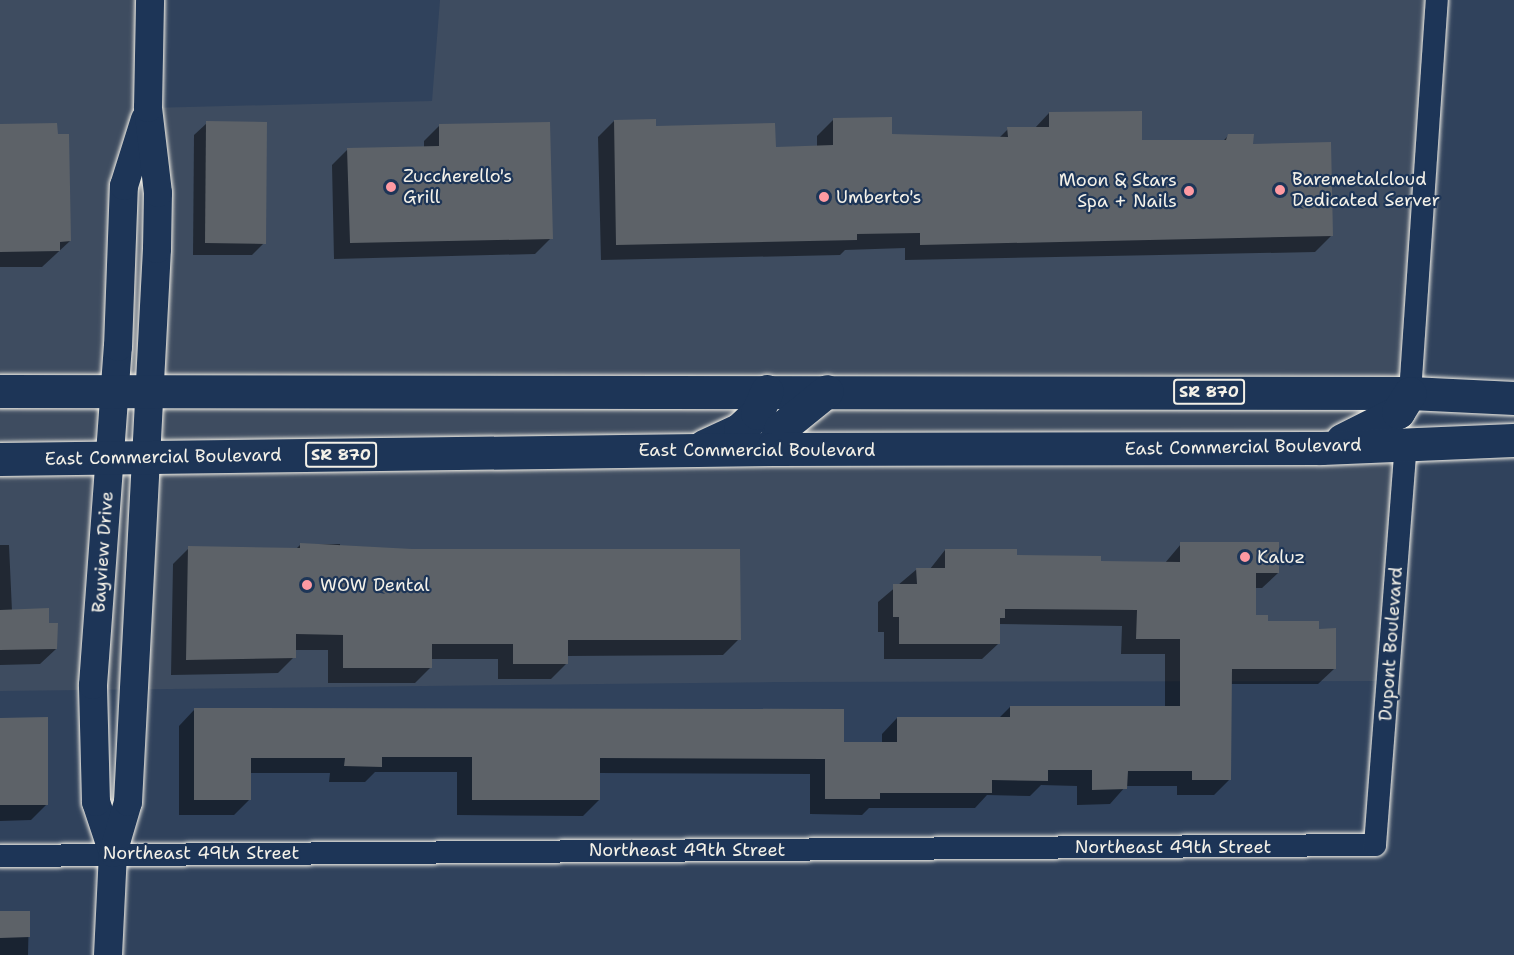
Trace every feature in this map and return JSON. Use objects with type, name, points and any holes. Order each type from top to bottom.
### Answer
[{"type":"main road","name":"SR 870","points":[[0,391],[148,389],[1410,393],[1514,398]]},
{"type":"main road","points":[[694,450],[740,429],[757,413],[767,391]]},
{"type":"main road","points":[[772,449],[780,429],[827,391]]},
{"type":"main road","points":[[1321,448],[1376,426],[1398,412],[1410,393]]},
{"type":"main road","name":"East Commercial Boulevard","points":[[0,459],[772,449],[1321,448],[1514,440]]},
{"type":"street","name":"Bayview Drive","points":[[108,955],[113,853],[128,802],[158,193],[148,108],[150,0]]},
{"type":"street","points":[[1410,393],[1437,0]]},
{"type":"street","name":"Bayview Drive","points":[[113,853],[96,802],[93,685],[115,389],[124,186],[148,108]]},
{"type":"street","name":"Dupont Boulevard","points":[[1375,845],[1406,443]]},
{"type":"street","name":"Northeast 49th Street","points":[[0,856],[113,853],[155,857],[223,852],[1375,845]]},
{"type":"shaded area","points":[[0,0],[150,0],[149,108],[432,101],[440,0],[1437,0],[1390,681],[778,682],[0,691]]},
{"type":"building","points":[[1142,111],[1142,140],[1226,140],[1228,134],[1254,134],[1253,144],[1331,142],[1333,236],[920,245],[920,233],[857,234],[857,240],[616,245],[614,120],[656,119],[656,126],[775,123],[776,147],[833,145],[833,118],[892,117],[892,134],[1008,137],[1007,127],[1049,127],[1049,112]]},
{"type":"building","points":[[206,121],[267,122],[266,244],[205,243]]},
{"type":"building","points":[[550,122],[553,239],[350,243],[347,148],[439,146],[439,124]]},
{"type":"building","points":[[57,123],[58,134],[69,134],[71,241],[60,242],[60,251],[0,252],[0,124]]},
{"type":"building","points":[[1180,542],[1279,542],[1279,573],[1256,573],[1256,615],[1268,615],[1268,621],[1319,621],[1319,629],[1336,628],[1336,669],[1232,669],[1231,780],[1192,780],[1192,771],[1128,771],[1127,789],[1092,790],[1092,770],[1048,770],[1048,781],[992,780],[992,793],[880,793],[880,799],[825,799],[825,759],[600,758],[600,800],[472,800],[472,757],[382,757],[382,767],[344,766],[345,758],[251,758],[251,800],[194,800],[194,708],[844,709],[844,742],[897,742],[897,717],[1010,717],[1010,706],[1180,706],[1180,639],[1136,639],[1137,610],[1005,609],[1005,618],[1000,618],[1000,644],[899,644],[899,617],[893,617],[893,584],[917,584],[916,568],[945,568],[945,549],[1017,549],[1017,555],[1101,556],[1101,561],[1180,562]]},
{"type":"building","points":[[300,543],[412,549],[740,549],[741,640],[568,640],[568,664],[513,664],[513,644],[432,644],[432,668],[343,668],[343,635],[296,634],[296,658],[186,660],[188,546],[300,548]]},
{"type":"building","points":[[49,608],[49,623],[58,623],[57,649],[0,650],[0,610]]},
{"type":"building","points":[[48,717],[48,805],[0,805],[0,718]]},
{"type":"building","points":[[0,911],[30,911],[30,937],[0,938]]},
{"type":"place","name":"Zuccherello's Grill","points":[[391,187]]},
{"type":"place","name":"Baremetalcloud Dedicated Server","points":[[1280,190]]},
{"type":"place","name":"Moon & Stars Spa + Nails","points":[[1189,191]]},
{"type":"place","name":"Umberto's","points":[[824,197]]},
{"type":"place","name":"Kaluz","points":[[1245,557]]},
{"type":"place","name":"WOW Dental","points":[[307,585]]}]
